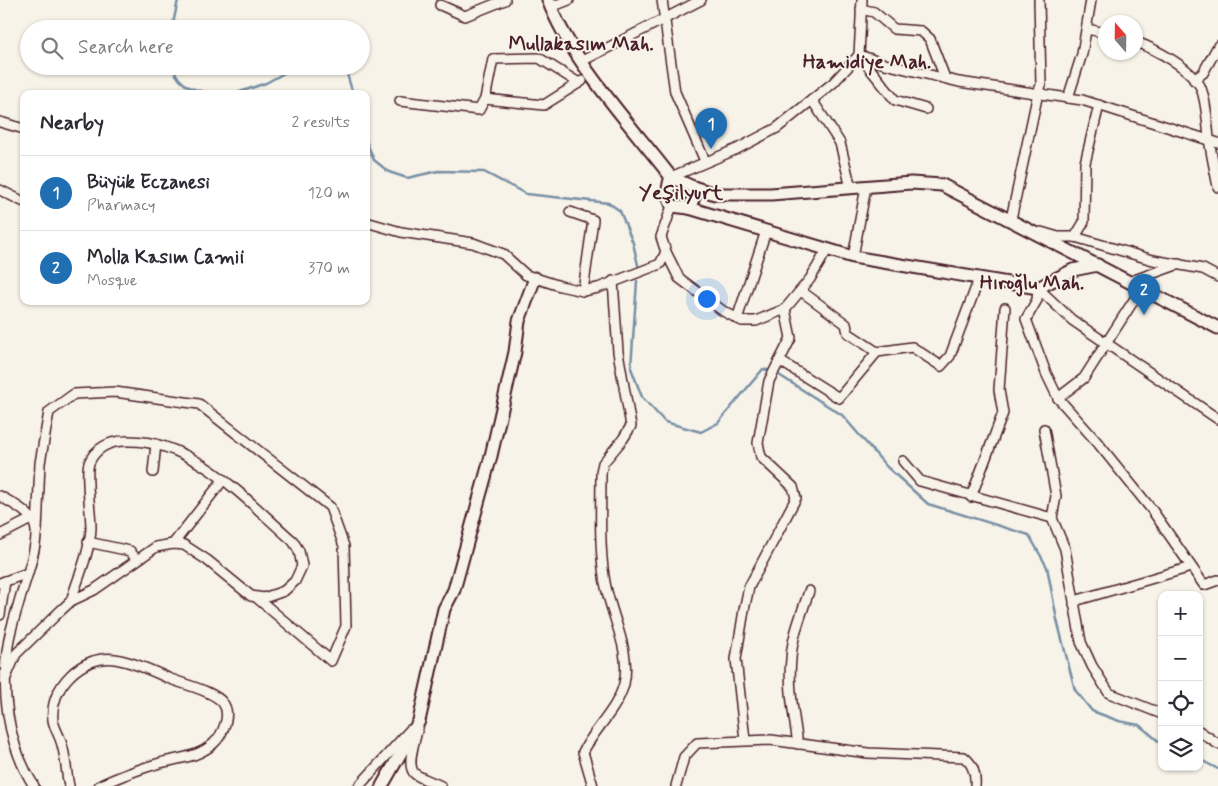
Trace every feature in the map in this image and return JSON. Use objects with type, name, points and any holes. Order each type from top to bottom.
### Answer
[{"type":"main road","points":[[550,3],[558,24],[591,74],[671,177],[693,188],[715,194],[762,194],[911,183],[942,185],[1011,219],[1218,328]]},
{"type":"main road","points":[[671,177],[667,188],[672,206],[689,208],[853,257],[1038,288],[1074,270],[1098,265]]},
{"type":"main road","points":[[689,208],[695,195],[693,188]]},
{"type":"main road","points":[[382,786],[419,721],[444,609],[454,590],[491,456],[515,352],[519,321],[534,278]]},
{"type":"street","points":[[440,5],[465,16],[505,0]]},
{"type":"street","points":[[550,3],[569,0]]},
{"type":"street","points":[[662,0],[675,92],[705,161]]},
{"type":"street","points":[[682,10],[683,0]]},
{"type":"street","points":[[582,61],[701,0]]},
{"type":"street","points":[[1011,219],[1041,85],[1039,0]]},
{"type":"street","points":[[1068,98],[1082,54],[1091,0]]},
{"type":"street","points":[[862,4],[894,29],[921,31],[930,39],[945,78]]},
{"type":"street","points":[[671,177],[737,149],[777,128],[833,83],[859,55],[862,4]]},
{"type":"street","points":[[1087,28],[1098,31]]},
{"type":"street","points":[[1143,44],[1156,49],[1200,86],[1214,141],[1218,188]]},
{"type":"street","points":[[1194,80],[1203,73],[1218,46]]},
{"type":"street","points":[[859,55],[885,64],[945,78],[1100,105],[1214,141]]},
{"type":"street","points":[[859,55],[896,100],[926,109]]},
{"type":"street","points":[[400,101],[479,110],[485,100],[493,59],[539,58],[579,82]]},
{"type":"street","points":[[485,100],[544,105],[591,74]]},
{"type":"street","points":[[812,100],[840,143],[851,188]]},
{"type":"street","points":[[1075,237],[1084,222],[1085,163],[1100,105]]},
{"type":"street","points":[[0,122],[20,128]]},
{"type":"street","points":[[853,257],[866,186]]},
{"type":"street","points":[[0,190],[20,200]]},
{"type":"street","points":[[672,206],[661,237],[679,278],[723,311],[742,322],[756,321],[785,309],[801,291],[827,250]]},
{"type":"street","points":[[570,212],[593,220],[583,290]]},
{"type":"street","points":[[370,223],[401,232],[473,243],[503,254],[526,275],[583,290],[598,288],[660,264],[666,252]]},
{"type":"street","points":[[1026,227],[1058,238],[1075,237],[1120,251],[1203,269],[1218,277]]},
{"type":"street","points":[[737,319],[766,232]]},
{"type":"street","points":[[1155,274],[1162,260]]},
{"type":"street","points":[[1129,282],[1179,264]]},
{"type":"street","points":[[780,361],[839,398],[877,352],[912,346],[941,366],[950,356],[979,279]]},
{"type":"street","points":[[593,786],[583,752],[590,738],[617,702],[624,682],[624,653],[604,578],[602,556],[601,472],[603,463],[631,426],[618,352],[614,281]]},
{"type":"street","points":[[1038,288],[1072,320],[1218,419]]},
{"type":"street","points":[[1038,288],[1036,300],[1026,319],[1058,398],[1097,442],[1152,510],[1204,585],[1218,580]]},
{"type":"street","points":[[1058,398],[1084,378],[1141,289]]},
{"type":"street","points":[[801,291],[846,324],[848,333],[877,352]]},
{"type":"street","points":[[971,497],[1003,413],[999,390],[1005,308]]},
{"type":"street","points":[[745,740],[736,659],[749,587],[796,498],[793,487],[761,456],[758,443],[769,381],[791,338],[785,309]]},
{"type":"street","points":[[0,662],[28,573],[37,531],[40,463],[49,412],[74,394],[115,392],[199,404],[330,508],[344,546],[346,626],[331,661],[256,597]]},
{"type":"street","points":[[1044,429],[1056,496],[1052,518],[1065,549],[1081,642],[1092,666],[1109,693],[1120,700],[1158,713]]},
{"type":"street","points":[[5,680],[16,654],[72,601],[94,590],[136,559],[156,547],[173,544],[184,545],[208,560],[252,596],[256,597],[264,598],[284,591],[295,581],[302,566],[299,551],[293,540],[223,480],[180,451],[134,440],[113,441],[94,453],[88,466],[91,528],[72,601]]},
{"type":"street","points":[[153,472],[156,444]]},
{"type":"street","points":[[903,461],[920,481],[971,497],[1052,518]]},
{"type":"street","points":[[173,544],[223,480]]},
{"type":"street","points":[[0,496],[21,508],[31,519],[37,531]]},
{"type":"street","points":[[0,535],[31,519]]},
{"type":"street","points":[[88,542],[130,551],[136,559]]},
{"type":"street","points":[[1074,604],[1078,600],[1191,567]]},
{"type":"street","points":[[0,615],[2,582],[28,573]]},
{"type":"street","points":[[798,744],[791,697],[791,658],[796,628],[809,591]]},
{"type":"street","points":[[8,641],[5,680],[7,714],[12,740],[34,786]]},
{"type":"street","points":[[69,786],[62,746],[53,720],[54,698],[61,684],[84,665],[99,660],[113,659],[140,666],[212,695],[224,704],[227,716],[221,733],[213,744],[183,759],[159,763],[99,786]]},
{"type":"street","points":[[359,786],[419,721]]},
{"type":"street","points":[[419,721],[411,761],[412,770],[416,774],[441,786]]},
{"type":"street","points":[[1203,734],[1218,744]]},
{"type":"street","points":[[676,786],[684,757],[697,743],[745,740],[771,740],[868,753],[964,757],[970,761],[976,777],[976,786]]},
{"type":"waterway","points":[[174,20],[178,0]]},
{"type":"waterway","points":[[176,75],[190,88],[196,90]]},
{"type":"waterway","points":[[246,90],[266,83],[281,75]]},
{"type":"waterway","points":[[347,75],[352,90]]},
{"type":"waterway","points":[[370,150],[374,160],[389,172],[407,178],[438,171],[484,172],[526,194],[609,203],[620,211],[633,243],[638,265]]},
{"type":"waterway","points":[[637,281],[631,368],[642,397],[665,422],[701,432],[718,423],[763,369],[767,370]]},
{"type":"waterway","points":[[779,375],[842,415],[887,467],[928,504],[1029,535],[1047,567],[1057,620],[1075,690],[1092,711],[1119,721],[1139,725],[1158,741]]},
{"type":"waterway","points":[[1203,761],[1218,769]]},
{"type":"place","name":"Büyük Eczanesi","points":[[711,149]]},
{"type":"place","name":"Molla Kasım Camii","points":[[1144,315]]},
{"type":"district","name":"Mullakasım Mah.","points":[[581,44]]},
{"type":"district","name":"Hamidiye Mah.","points":[[867,62]]},
{"type":"district","name":"Yeşilyurt","points":[[681,193]]},
{"type":"district","name":"Hıroğlu Mah.","points":[[1032,283]]}]
